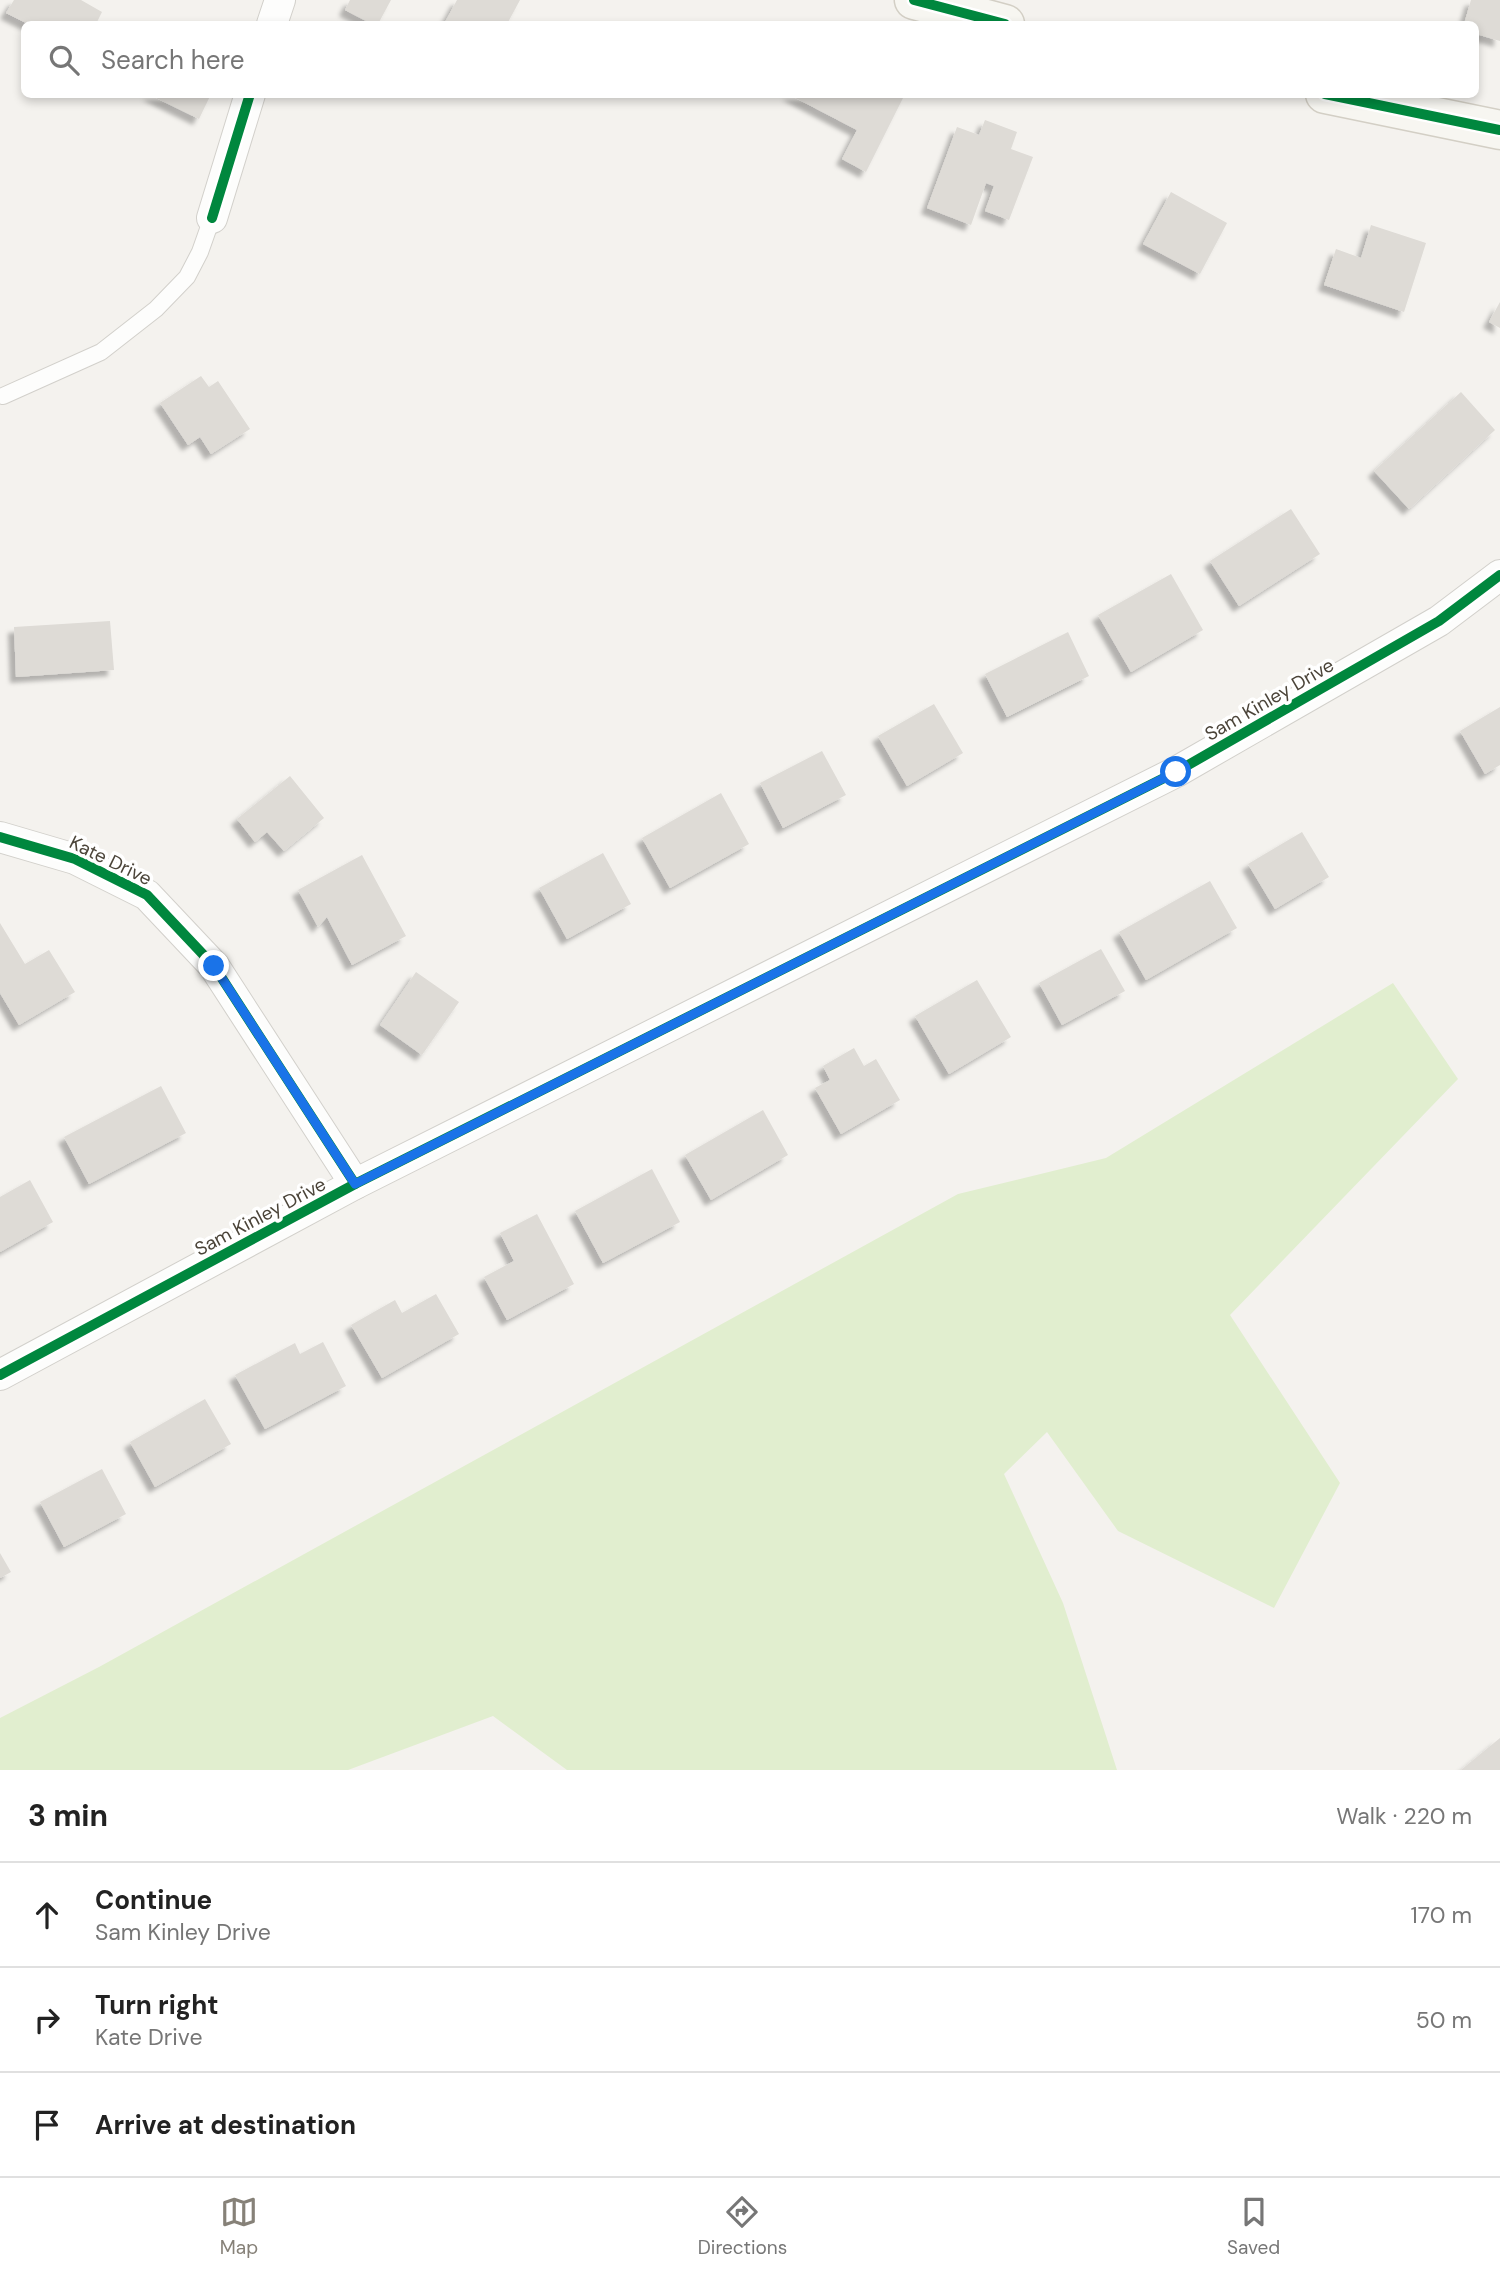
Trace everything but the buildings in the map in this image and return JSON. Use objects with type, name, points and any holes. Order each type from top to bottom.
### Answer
[{"type":"street","points":[[273,21],[280,0]]},
{"type":"street","points":[[927,2],[994,21]]},
{"type":"street","points":[[212,218],[249,98]]},
{"type":"street","points":[[1344,98],[1500,130]]},
{"type":"street","name":"Sam Kinley Drive","points":[[0,1375],[355,1184],[1176,772],[1440,621],[1500,575]]},
{"type":"street","name":"Kate Drive","points":[[0,837],[75,859],[147,895],[214,966],[355,1184]]},
{"type":"lane","points":[[3,396],[101,352],[156,309],[187,277],[200,252],[212,218]]},
{"type":"green space","points":[[1393,983],[1458,1079],[1230,1315],[1340,1483],[1274,1608],[1118,1531],[1047,1432],[1004,1474],[1063,1603],[1117,1770],[567,1770],[493,1716],[348,1770],[0,1770],[0,1718],[99,1667],[958,1194],[1106,1158]]},
{"type":"cycle path","points":[[914,0],[994,21]]},
{"type":"cycle path","points":[[212,218],[249,98]]},
{"type":"cycle path","points":[[1344,98],[1500,130]]},
{"type":"cycle path","points":[[0,1375],[355,1184],[1176,772],[1439,621],[1500,575]]},
{"type":"cycle path","points":[[0,837],[75,859],[147,895],[214,966],[355,1184]]},
{"type":"route","points":[[214,966],[355,1184],[1176,772]]}]
